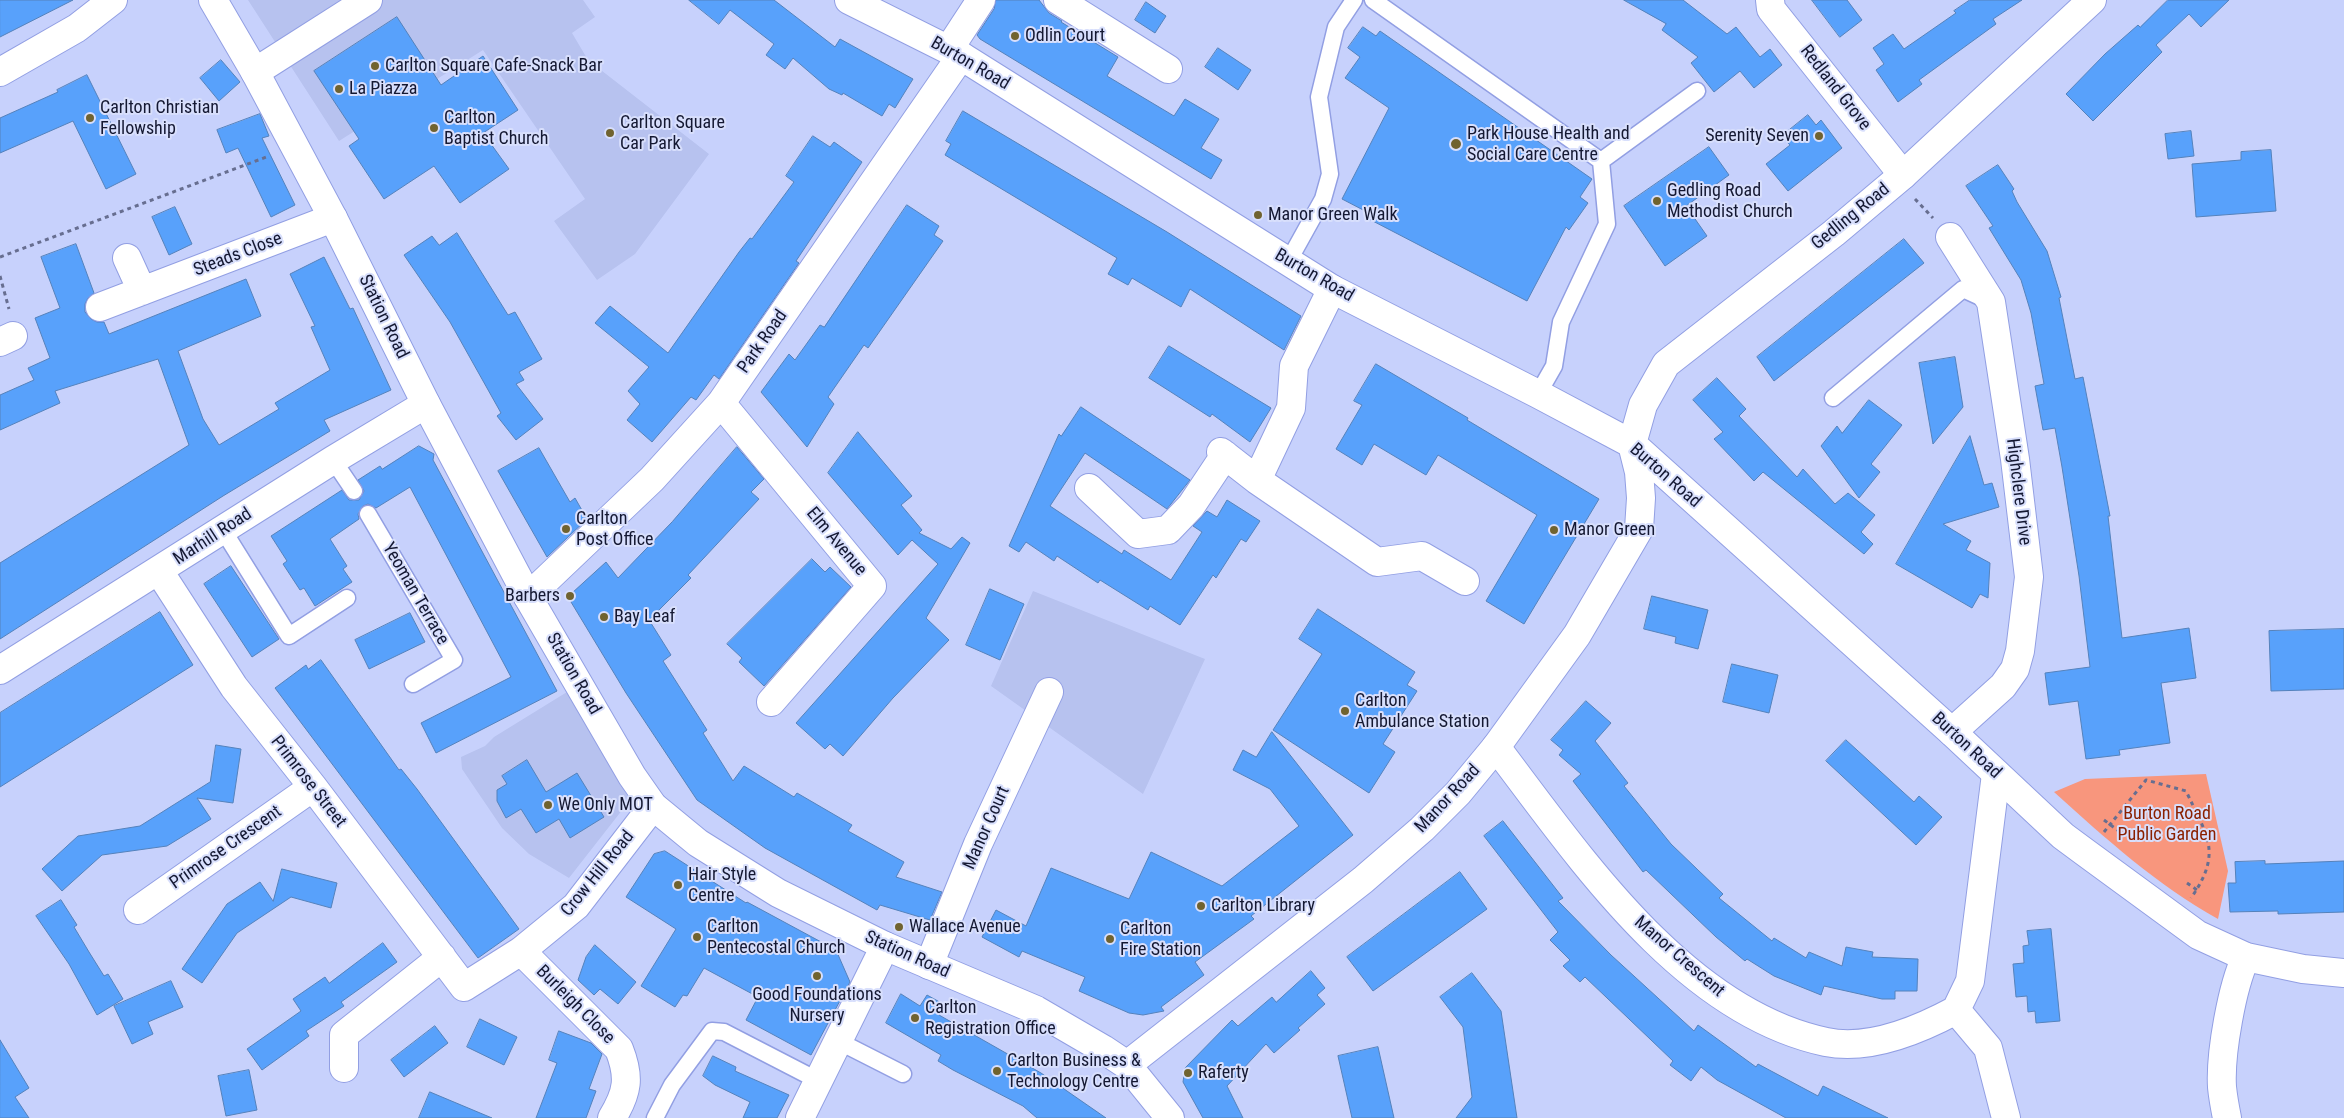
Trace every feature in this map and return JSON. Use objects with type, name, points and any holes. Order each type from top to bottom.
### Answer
[{"type":"street","points":[[0,72],[77,28],[113,0]]},
{"type":"street","name":"Station Road","points":[[213,0],[295,146],[426,404],[528,596],[632,776],[653,806],[698,843],[778,893],[885,946],[1036,1010],[1103,1049],[1127,1066],[1170,1118]]},
{"type":"street","points":[[255,72],[368,0]]},
{"type":"street","name":"Burton Road","points":[[849,0],[955,52],[1332,289],[1632,444],[1952,732],[2063,836],[2198,935],[2246,957],[2303,969],[2344,973]]},
{"type":"street","name":"Park Road","points":[[528,596],[652,479],[721,403],[955,52],[980,0]]},
{"type":"street","points":[[1058,0],[1168,69]]},
{"type":"street","name":"Gedling Road","points":[[1632,444],[1643,405],[1666,364],[1834,233],[1903,175],[2092,0]]},
{"type":"street","name":"Redland Grove","points":[[1765,3],[1903,175]]},
{"type":"street","name":"Steads Close","points":[[100,307],[333,218]]},
{"type":"street","name":"Highclere Drive","points":[[1950,237],[1992,302],[2029,577],[2020,651],[2015,669],[2003,686],[1952,732]]},
{"type":"street","points":[[127,258],[142,291]]},
{"type":"street","points":[[1257,480],[1291,408],[1294,366],[1332,289]]},
{"type":"street","name":"Elm Avenue","points":[[721,403],[872,586],[771,702]]},
{"type":"street","name":"Marhill Road","points":[[0,670],[333,460],[426,404]]},
{"type":"street","name":"Manor Road","points":[[1127,1066],[1363,880],[1400,848],[1458,792],[1496,747],[1577,635],[1639,529],[1641,498],[1639,472],[1632,444]]},
{"type":"street","points":[[1090,488],[1138,534],[1168,530],[1191,506],[1223,454],[1257,480],[1377,562],[1422,556],[1465,581]]},
{"type":"street","name":"Primrose Street","points":[[159,571],[234,687],[313,787],[464,987]]},
{"type":"street","name":"Manor Court","points":[[929,965],[978,844],[1049,692]]},
{"type":"street","name":"Manor Crescent","points":[[1496,747],[1617,902],[1678,961],[1724,997],[1772,1024],[1827,1042],[1860,1043],[1901,1034],[1956,1010]]},
{"type":"street","points":[[1996,774],[1970,981],[1956,1010],[1988,1048],[2006,1118]]},
{"type":"street","name":"Primrose Crescent","points":[[138,910],[313,787]]},
{"type":"street","name":"Crow Hill Road","points":[[464,987],[521,951],[576,906],[653,806]]},
{"type":"street","points":[[800,1118],[885,946]]},
{"type":"street","name":"Burleigh Close","points":[[521,951],[619,1049],[626,1068],[626,1092],[612,1118]]},
{"type":"street","points":[[344,1068],[344,1034],[442,957]]},
{"type":"street","points":[[2227,1118],[2222,1085],[2226,1032],[2240,970],[2246,957]]},
{"type":"lane","points":[[1288,262],[1323,199],[1330,174],[1319,97],[1336,27],[1354,0]]},
{"type":"lane","points":[[1373,0],[1601,160],[1607,224],[1561,322],[1554,366],[1538,394]]},
{"type":"lane","points":[[1601,160],[1697,91]]},
{"type":"lane","points":[[1833,398],[1963,289],[1992,302]]},
{"type":"lane","points":[[333,460],[354,491]]},
{"type":"lane","name":"Yeoman Terrace","points":[[368,514],[454,660],[414,684]]},
{"type":"lane","points":[[223,530],[289,636],[347,598]]},
{"type":"lane","points":[[655,1118],[672,1085],[712,1031],[724,1032],[818,1081]]},
{"type":"lane","points":[[838,1041],[903,1074]]},
{"type":"path","points":[[0,257],[295,146]]},
{"type":"path","points":[[1903,175],[1909,190],[1918,203],[1950,237]]},
{"type":"path","points":[[0,276],[13,324],[6,339]]},
{"type":"path","points":[[2113,822],[2146,780],[2186,791],[2210,841],[2208,871],[2201,884]]},
{"type":"path","points":[[2104,820],[2120,832]]},
{"type":"path","points":[[2187,883],[2197,890]]},
{"type":"shaded area","name":"Carlton Square Car Park","points":[[248,0],[583,0],[595,17],[572,33],[588,60],[709,154],[635,254],[597,280],[554,221],[585,199],[483,50],[339,141]]},
{"type":"shaded area","points":[[1033,591],[1205,659],[1143,794],[991,686]]},
{"type":"shaded area","points":[[567,692],[630,800],[569,878],[529,854],[502,828],[462,769],[461,757],[485,746],[494,737]]},
{"type":"green space","name":"Burton Road Public Garden","points":[[2206,774],[2228,871],[2218,919],[2153,876],[2054,792],[2085,779]]},
{"type":"building","points":[[0,0],[73,0],[0,37]]},
{"type":"building","points":[[689,0],[774,0],[835,47],[840,39],[913,79],[895,108],[889,104],[882,116],[843,93],[842,95],[829,89],[793,58],[785,69],[766,55],[774,44],[730,10],[719,24]]},
{"type":"building","points":[[996,0],[1039,0],[1049,13],[1061,22],[1118,57],[1107,76],[1174,116],[1185,99],[1219,119],[1201,148],[1222,160],[1211,179],[980,39],[977,35],[994,9]]},
{"type":"building","points":[[1624,0],[1683,0],[1727,34],[1736,27],[1760,57],[1770,49],[1782,65],[1754,88],[1740,71],[1714,92],[1691,63],[1698,57],[1662,30],[1666,24]]},
{"type":"building","points":[[1812,0],[1847,0],[1862,20],[1840,37]]},
{"type":"building","points":[[1970,0],[2022,0],[1993,19],[1996,24],[1919,80],[1922,84],[1898,102],[1876,70],[1884,64],[1873,48],[1893,34],[1904,49],[1956,13],[1954,11]]},
{"type":"building","points":[[2168,0],[2229,0],[2201,27],[2189,14],[2156,45],[2162,52],[2093,121],[2066,94],[2105,54],[2138,25],[2140,27]]},
{"type":"building","points":[[1146,2],[1166,16],[1155,33],[1135,20]]},
{"type":"building","points":[[397,17],[441,85],[483,56],[518,110],[483,133],[509,169],[460,203],[434,166],[384,199],[349,146],[359,139],[314,71]]},
{"type":"building","name":"Park House Health and Social Care Centre","points":[[1363,27],[1376,36],[1380,31],[1592,179],[1580,197],[1588,203],[1569,230],[1566,227],[1527,301],[1367,218],[1369,213],[1342,199],[1389,108],[1345,78],[1360,57],[1348,48]]},
{"type":"building","points":[[1218,48],[1251,70],[1238,90],[1205,67]]},
{"type":"building","points":[[221,60],[240,82],[219,101],[200,78]]},
{"type":"building","name":"Carlton Christian Fellowship","points":[[87,75],[136,174],[106,189],[73,121],[0,153],[0,118],[58,92],[57,90]]},
{"type":"building","points":[[963,111],[1167,232],[1301,316],[1284,350],[1190,289],[1181,307],[1132,278],[1128,285],[1108,274],[1117,258],[945,155],[951,144],[946,141]]},
{"type":"building","points":[[260,114],[269,136],[262,138],[295,205],[271,217],[238,148],[226,153],[217,130]]},
{"type":"building","points":[[1808,115],[1816,125],[1821,120],[1842,148],[1788,191],[1766,164],[1790,145],[1782,136]]},
{"type":"building","points":[[2191,131],[2194,156],[2168,159],[2165,134]]},
{"type":"building","points":[[813,136],[830,147],[834,142],[862,162],[796,261],[799,263],[719,379],[714,375],[696,400],[691,397],[652,442],[627,420],[640,404],[628,391],[649,367],[595,323],[610,306],[668,353],[739,252],[750,238],[752,239],[794,182],[786,176]]},
{"type":"building","name":"Gedling Road Methodist Church","points":[[1709,147],[1729,175],[1686,206],[1707,236],[1665,266],[1624,206]]},
{"type":"building","points":[[2271,150],[2276,211],[2196,217],[2192,164],[2241,160],[2241,152]]},
{"type":"building","points":[[1998,165],[2014,189],[2012,191],[2017,202],[2047,251],[2061,297],[2059,298],[2075,379],[2083,377],[2110,516],[2108,516],[2122,638],[2189,628],[2196,678],[2161,683],[2170,743],[2119,750],[2120,755],[2086,759],[2078,701],[2049,705],[2045,673],[2090,667],[2079,576],[2055,428],[2043,430],[2035,386],[2044,384],[2031,313],[2021,280],[1989,228],[1993,226],[1966,186]]},
{"type":"building","points":[[907,205],[939,226],[934,235],[943,241],[868,348],[864,345],[828,397],[834,404],[807,447],[761,392],[789,354],[795,360],[820,325],[824,327]]},
{"type":"building","points":[[175,207],[192,244],[169,255],[152,217]]},
{"type":"building","points":[[457,233],[508,315],[515,312],[542,359],[519,372],[524,380],[516,384],[543,419],[516,440],[497,416],[501,413],[450,322],[404,255],[432,236],[439,245]]},
{"type":"building","points":[[1904,239],[1924,263],[1774,381],[1757,357]]},
{"type":"building","points":[[76,244],[94,293],[85,304],[85,312],[91,319],[97,322],[104,322],[109,334],[246,279],[261,316],[178,351],[203,419],[219,445],[279,409],[275,403],[330,370],[311,327],[315,326],[290,274],[324,257],[350,309],[353,308],[391,390],[324,420],[330,431],[223,496],[0,639],[0,563],[189,445],[158,359],[55,391],[60,403],[0,430],[0,395],[34,380],[28,368],[50,358],[35,318],[60,308],[41,257]]},
{"type":"building","points":[[1169,346],[1271,408],[1250,442],[1212,414],[1210,417],[1149,378]]},
{"type":"building","points":[[1955,357],[1963,407],[1933,444],[1919,363]]},
{"type":"building","points":[[1376,364],[1599,499],[1524,624],[1486,601],[1537,515],[1438,455],[1426,475],[1374,444],[1362,465],[1336,449],[1362,405],[1354,401]]},
{"type":"building","points":[[1717,378],[1746,409],[1739,416],[1797,477],[1803,469],[1835,504],[1848,493],[1875,515],[1861,532],[1873,544],[1864,554],[1763,472],[1754,481],[1714,439],[1723,432],[1693,400]]},
{"type":"building","points":[[1869,400],[1902,425],[1871,464],[1880,472],[1859,498],[1821,446],[1837,426],[1842,433]]},
{"type":"building","points":[[1081,407],[1190,480],[1167,509],[1085,453],[1050,506],[1122,554],[1124,550],[1171,580],[1202,532],[1193,526],[1207,511],[1217,517],[1227,500],[1260,521],[1246,542],[1241,539],[1216,578],[1213,575],[1180,625],[1150,606],[1148,610],[1100,580],[1098,583],[1057,556],[1054,561],[1026,542],[1019,552],[1009,546],[1059,434],[1061,436]]},
{"type":"building","points":[[858,432],[912,496],[901,505],[922,530],[919,533],[951,549],[962,537],[970,543],[926,618],[949,640],[893,698],[843,756],[830,744],[825,749],[796,723],[938,564],[912,540],[898,555],[828,473]]},
{"type":"building","points":[[1970,436],[1984,485],[1992,483],[1999,507],[1943,524],[1971,541],[1966,550],[1990,563],[1988,598],[1980,594],[1972,608],[1896,564]]},
{"type":"building","points":[[419,446],[434,454],[433,460],[557,691],[436,753],[421,723],[511,677],[410,487],[376,508],[368,504],[363,506],[358,514],[359,519],[330,539],[347,566],[343,569],[352,582],[315,606],[304,588],[300,590],[283,564],[287,561],[271,536],[342,490],[349,500],[359,500],[364,491],[358,480],[380,466],[382,469]]},
{"type":"building","points":[[737,447],[764,479],[751,492],[759,499],[688,575],[691,578],[649,620],[671,655],[663,661],[707,730],[703,733],[733,781],[744,766],[794,797],[797,793],[852,825],[848,831],[904,862],[896,877],[942,892],[930,920],[880,905],[877,910],[765,848],[697,800],[626,693],[571,602],[572,593],[606,562],[618,578],[672,522]]},
{"type":"building","points":[[539,448],[570,502],[575,498],[587,519],[547,557],[498,471]]},
{"type":"building","points":[[812,559],[825,572],[830,567],[851,587],[764,686],[739,662],[742,658],[727,644]]},
{"type":"building","points":[[231,566],[279,639],[252,657],[204,584]]},
{"type":"building","points":[[990,589],[1024,604],[1000,660],[966,645]]},
{"type":"building","points":[[1652,596],[1708,610],[1698,649],[1675,643],[1676,637],[1644,629]]},
{"type":"building","name":"Carlton Ambulance Station","points":[[1318,609],[1415,672],[1407,685],[1417,691],[1383,744],[1395,752],[1369,793],[1273,730],[1322,654],[1299,639]]},
{"type":"building","points":[[160,612],[193,665],[0,787],[0,713]]},
{"type":"building","points":[[410,613],[425,642],[369,669],[355,640]]},
{"type":"building","points":[[2344,629],[2344,689],[2271,691],[2269,631]]},
{"type":"building","points":[[321,660],[399,770],[401,769],[417,789],[519,929],[478,958],[275,688],[306,665],[308,669]]},
{"type":"building","points":[[1732,664],[1778,675],[1769,713],[1723,702]]},
{"type":"building","points":[[1586,701],[1611,723],[1595,741],[1628,783],[1624,786],[1671,844],[1723,894],[1719,898],[1772,941],[1774,938],[1806,958],[1809,952],[1842,966],[1846,947],[1873,952],[1872,957],[1918,959],[1917,991],[1895,991],[1895,999],[1882,999],[1824,986],[1821,995],[1774,976],[1747,959],[1745,961],[1716,937],[1646,870],[1643,872],[1573,781],[1581,774],[1559,755],[1563,750],[1551,740]]},
{"type":"building","points":[[1272,732],[1353,835],[1251,916],[1254,919],[1195,962],[1204,975],[1161,1007],[1164,1011],[1143,1015],[1129,1013],[1079,991],[1085,977],[1022,951],[1019,957],[982,937],[996,910],[1026,926],[1051,868],[1129,899],[1151,852],[1222,886],[1299,826],[1270,789],[1233,770],[1243,750],[1256,757]]},
{"type":"building","points":[[1846,740],[1914,802],[1919,796],[1942,817],[1916,845],[1826,761]]},
{"type":"building","points":[[216,745],[241,749],[233,803],[197,798],[211,819],[167,846],[102,855],[62,891],[42,869],[78,836],[140,826],[210,782]]},
{"type":"building","name":"We Only MOT","points":[[527,760],[546,792],[577,773],[604,817],[570,838],[559,819],[536,833],[521,809],[506,818],[497,801],[497,790],[507,784],[502,776]]},
{"type":"building","points":[[1503,821],[1563,898],[1558,901],[1611,955],[1694,1031],[1698,1025],[1756,1067],[1758,1064],[1818,1096],[1823,1086],[1888,1118],[1786,1118],[1717,1080],[1701,1067],[1691,1081],[1670,1065],[1673,1061],[1585,977],[1580,982],[1563,966],[1570,960],[1550,940],[1558,932],[1484,836]]},
{"type":"building","points":[[665,851],[746,903],[836,950],[850,982],[811,1055],[746,1020],[758,997],[704,968],[687,996],[683,995],[675,1007],[641,986],[676,929],[626,897],[654,854]]},
{"type":"building","points":[[2265,861],[2265,864],[2344,861],[2344,912],[2278,914],[2278,911],[2230,912],[2228,883],[2236,883],[2235,862]]},
{"type":"building","points":[[282,869],[337,883],[331,908],[291,897],[237,933],[202,983],[182,969],[227,904],[260,882],[273,901]]},
{"type":"building","points":[[1460,872],[1487,909],[1373,991],[1347,957]]},
{"type":"building","points":[[61,900],[77,925],[74,927],[104,976],[108,974],[123,999],[97,1015],[69,964],[36,916]]},
{"type":"building","points":[[2051,929],[2060,1021],[2036,1023],[2035,1011],[2028,1012],[2027,996],[2016,997],[2013,964],[2024,963],[2023,946],[2029,945],[2027,931]]},
{"type":"building","points":[[383,943],[397,962],[341,1002],[344,1006],[306,1031],[309,1036],[262,1070],[247,1049],[301,1011],[293,999],[325,977],[329,983]]},
{"type":"building","points":[[595,945],[636,982],[618,1004],[600,989],[594,995],[578,980],[586,957]]},
{"type":"building","points":[[1311,971],[1325,988],[1317,995],[1325,1004],[1274,1053],[1266,1044],[1227,1086],[1243,1118],[1203,1118],[1183,1082],[1185,1068],[1232,1020],[1238,1026],[1272,997],[1276,1002]]},
{"type":"building","points":[[1472,973],[1501,1011],[1517,1118],[1456,1118],[1472,1097],[1463,1027],[1440,997]]},
{"type":"building","points":[[171,981],[183,1007],[148,1022],[153,1034],[132,1044],[114,1006]]},
{"type":"building","name":"Carlton Business & Technology Centre","points":[[901,994],[920,1006],[927,995],[945,1005],[939,1015],[1041,1073],[1106,1118],[1037,1118],[1023,1106],[938,1061],[941,1055],[886,1023]]},
{"type":"building","points":[[480,1019],[517,1037],[504,1065],[467,1047]]},
{"type":"building","points":[[435,1026],[448,1043],[404,1077],[391,1060]]},
{"type":"building","points":[[559,1031],[591,1043],[602,1054],[589,1089],[596,1091],[586,1118],[536,1118],[557,1063],[549,1060]]},
{"type":"building","points":[[0,1040],[29,1088],[15,1097],[29,1118],[0,1118]]},
{"type":"building","points":[[1378,1047],[1394,1118],[1352,1118],[1338,1056]]},
{"type":"building","points":[[713,1056],[736,1067],[735,1071],[789,1095],[777,1118],[743,1118],[750,1102],[715,1085],[703,1076]]},
{"type":"building","points":[[249,1070],[257,1110],[226,1116],[218,1076]]},
{"type":"building","points":[[430,1092],[492,1118],[419,1118]]},
{"type":"place","name":"Odlin Court","points":[[1015,36]]},
{"type":"place","name":"Carlton Square Cafe-Snack Bar","points":[[375,66]]},
{"type":"place","name":"La Piazza","points":[[339,89]]},
{"type":"place","name":"Carlton Christian Fellowship","points":[[90,118]]},
{"type":"place","name":"Carlton Baptist Church","points":[[434,128]]},
{"type":"place","name":"Carlton Square Car Park","points":[[610,133]]},
{"type":"place","name":"Serenity Seven","points":[[1819,136]]},
{"type":"place","name":"Park House Health and Social Care Centre","points":[[1456,144]]},
{"type":"place","name":"Gedling Road Methodist Church","points":[[1657,201]]},
{"type":"place","name":"Manor Green Walk","points":[[1258,215]]},
{"type":"place","name":"Carlton Post Office","points":[[566,529]]},
{"type":"place","name":"Manor Green","points":[[1554,530]]},
{"type":"place","name":"Barbers","points":[[570,596]]},
{"type":"place","name":"Bay Leaf","points":[[604,617]]},
{"type":"place","name":"Carlton Ambulance Station","points":[[1345,711]]},
{"type":"place","name":"We Only MOT","points":[[548,805]]},
{"type":"place","name":"Hair Style Centre","points":[[678,885]]},
{"type":"place","name":"Carlton Library","points":[[1201,906]]},
{"type":"place","name":"Wallace Avenue","points":[[899,927]]},
{"type":"place","name":"Carlton Pentecostal Church","points":[[697,937]]},
{"type":"place","name":"Carlton Fire Station","points":[[1110,939]]},
{"type":"place","name":"Good Foundations Nursery","points":[[817,976]]},
{"type":"place","name":"Carlton Registration Office","points":[[915,1018]]},
{"type":"place","name":"Carlton Business & Technology Centre","points":[[997,1071]]},
{"type":"place","name":"Raferty","points":[[1188,1073]]}]
